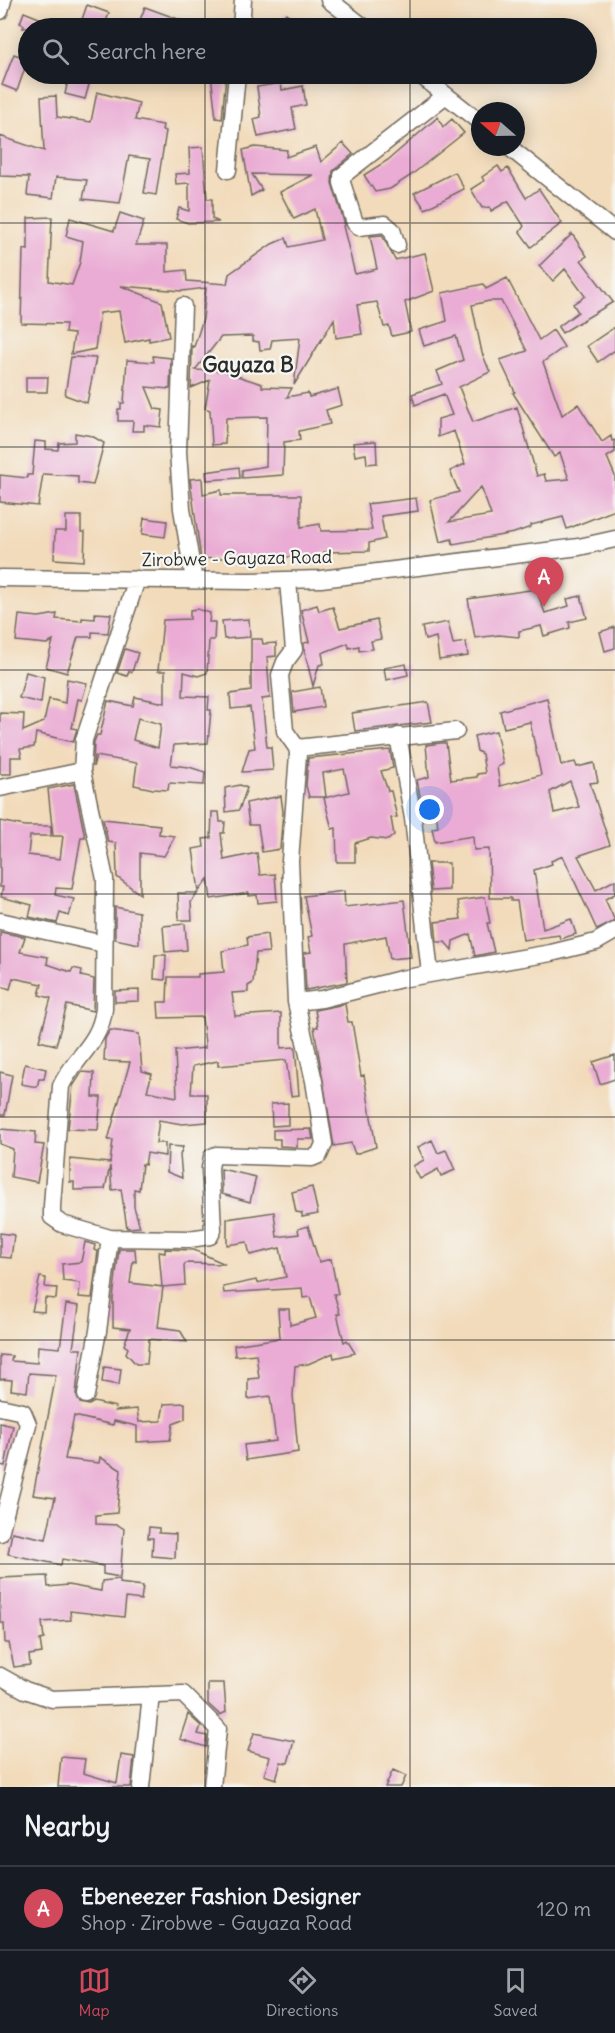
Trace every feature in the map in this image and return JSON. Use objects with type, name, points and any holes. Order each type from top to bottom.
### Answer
[{"type":"street","points":[[0,11],[3,0]]},
{"type":"street","points":[[242,18],[243,0]]},
{"type":"street","points":[[329,0],[352,18]]},
{"type":"street","points":[[228,170],[236,84]]},
{"type":"street","points":[[432,84],[471,115]]},
{"type":"street","points":[[397,245],[392,230],[385,225],[359,227],[355,223],[342,183],[342,176],[446,95]]},
{"type":"street","points":[[522,156],[611,223]]},
{"type":"street","points":[[183,306],[178,452],[182,509],[194,580]]},
{"type":"street","name":"Zirobwe - Gayaza Road","points":[[0,578],[288,581],[457,563],[615,539]]},
{"type":"street","points":[[137,579],[84,740],[82,771],[105,879],[102,1027],[90,1046],[68,1071],[62,1086],[52,1217],[62,1224],[110,1238],[189,1239],[210,1236],[213,1230],[210,1168],[212,1157],[216,1155],[312,1158],[319,1155],[324,1144],[314,1081],[296,1002],[290,861],[297,748],[285,731],[280,675],[285,662],[294,650],[288,581]]},
{"type":"street","points":[[297,748],[456,731]]},
{"type":"street","points":[[398,736],[413,818],[430,974]]},
{"type":"street","points":[[0,788],[82,771]]},
{"type":"street","points":[[0,921],[104,944]]},
{"type":"street","points":[[296,1002],[322,999],[430,974],[551,953],[596,942],[615,931]]},
{"type":"street","points":[[86,1395],[98,1331],[110,1238]]},
{"type":"street","points":[[0,1407],[23,1412],[28,1424],[0,1533]]},
{"type":"street","points":[[0,1676],[25,1690],[52,1698],[183,1694],[218,1729],[212,1787]]},
{"type":"street","points":[[141,1787],[151,1695]]},
{"type":"building","points":[[87,5],[109,13],[107,18],[82,18]]},
{"type":"building","points":[[145,7],[175,18],[141,18]]},
{"type":"building","points":[[24,12],[39,18],[22,18]]},
{"type":"building","points":[[286,13],[292,18],[282,18]]},
{"type":"building","points":[[14,54],[18,55],[19,84],[17,91],[2,85]]},
{"type":"building","points":[[67,84],[89,84],[85,99],[65,94]]},
{"type":"building","points":[[212,84],[225,84],[222,119],[216,118]]},
{"type":"building","points":[[281,84],[282,90],[303,86],[306,105],[292,108],[296,129],[258,137],[254,119],[261,117],[257,87]]},
{"type":"building","points":[[97,92],[139,103],[135,120],[163,125],[162,130],[166,131],[156,195],[144,193],[150,159],[129,156],[120,203],[83,199],[87,180],[56,177],[53,198],[27,195],[29,177],[0,176],[0,136],[44,151],[41,97],[56,96],[57,117],[91,122]]},
{"type":"building","points":[[438,117],[443,127],[452,119],[464,133],[410,176],[390,189],[375,192],[364,175],[388,160]]},
{"type":"building","points":[[343,143],[353,154],[333,171],[332,183],[345,225],[343,226],[355,274],[377,269],[370,236],[382,235],[395,260],[425,253],[434,291],[405,302],[411,332],[392,336],[389,326],[384,327],[377,302],[357,305],[362,334],[336,338],[334,319],[294,385],[300,338],[272,340],[270,349],[260,350],[259,342],[253,341],[253,336],[221,337],[195,370],[234,371],[228,373],[262,384],[262,387],[292,388],[287,397],[308,393],[309,397],[338,389],[342,405],[326,410],[330,424],[299,431],[300,440],[284,442],[283,475],[242,478],[242,470],[266,466],[267,417],[226,418],[225,444],[212,445],[210,410],[205,408],[210,380],[191,388],[192,346],[194,347],[203,319],[206,288],[182,291],[121,286],[162,302],[169,337],[149,341],[149,338],[125,343],[119,311],[100,313],[95,349],[71,354],[74,334],[65,333],[66,324],[21,323],[23,249],[28,250],[28,218],[52,217],[49,281],[72,285],[80,262],[83,241],[66,236],[70,218],[114,231],[120,213],[144,221],[136,245],[167,245],[167,272],[186,270],[187,281],[227,284],[229,274],[272,244],[286,238],[289,247],[322,240],[315,209],[294,219],[280,192],[313,175],[252,174],[262,190],[251,196],[243,150],[255,147],[287,150],[286,157],[316,147],[321,162]]},
{"type":"building","points":[[203,147],[207,199],[212,199],[212,219],[219,222],[188,223],[176,219],[179,208],[189,211],[189,183],[176,184],[175,174],[190,173],[189,148]]},
{"type":"building","points":[[498,166],[502,172],[508,168],[526,198],[539,189],[562,223],[531,247],[520,232],[524,226],[508,201],[491,211],[490,207],[482,208],[471,189],[484,181],[482,177]]},
{"type":"building","points":[[455,172],[464,189],[425,209],[414,193]]},
{"type":"building","points":[[572,234],[587,256],[581,260],[613,302],[562,333],[558,327],[578,312],[573,304],[585,296],[565,269],[553,281],[539,266]]},
{"type":"building","points":[[507,278],[539,340],[553,330],[564,347],[543,362],[562,415],[578,404],[602,442],[611,436],[612,441],[615,440],[615,452],[607,457],[615,476],[615,510],[567,529],[563,517],[531,525],[531,527],[514,533],[453,544],[452,539],[440,542],[430,500],[459,492],[450,471],[465,464],[454,431],[438,437],[438,419],[452,415],[444,394],[415,405],[412,394],[442,384],[437,371],[463,360],[456,336],[424,346],[419,330],[447,321],[442,293],[483,284],[486,289]],"holes":[[[501,301],[527,351],[500,360],[515,392],[513,393],[554,457],[560,453],[569,479],[546,481],[544,474],[537,476],[517,407],[473,422],[459,387],[490,372],[482,353],[472,305]],[[481,487],[491,515],[449,522]]]},
{"type":"building","points":[[615,327],[615,350],[598,362],[587,346]]},
{"type":"building","points":[[153,356],[171,358],[170,389],[146,387],[155,409],[163,410],[161,427],[144,425],[144,431],[132,431],[133,421],[118,421],[118,409],[121,409],[121,403],[124,403],[127,360],[154,362]]},
{"type":"building","points":[[71,357],[96,358],[87,403],[65,395]]},
{"type":"building","points":[[26,377],[48,377],[47,392],[26,392]]},
{"type":"building","points":[[75,433],[92,436],[104,443],[93,485],[78,483],[78,476],[43,474],[38,506],[0,502],[0,475],[27,478],[27,475],[32,475],[35,441],[46,442],[46,449],[58,450],[59,443],[75,442]]},
{"type":"building","points":[[376,441],[377,463],[367,464],[366,454],[355,456],[353,443]]},
{"type":"building","points":[[239,467],[240,478],[207,480],[206,472]]},
{"type":"building","points":[[202,478],[203,494],[221,490],[221,495],[301,495],[301,527],[320,524],[321,531],[372,530],[367,504],[416,498],[418,511],[381,516],[385,539],[369,543],[369,551],[324,552],[325,559],[310,562],[309,557],[262,557],[263,560],[242,561],[242,557],[201,559],[190,479]]},
{"type":"building","points":[[66,516],[81,516],[81,532],[85,532],[84,561],[54,559],[55,531],[66,531]]},
{"type":"building","points":[[144,518],[167,521],[165,537],[142,534]]},
{"type":"building","points":[[536,589],[545,613],[569,606],[567,599],[581,596],[587,618],[569,622],[570,628],[544,636],[541,626],[519,631],[519,637],[499,635],[475,638],[468,599]]},
{"type":"building","points":[[317,605],[319,611],[333,607],[340,628],[377,620],[381,639],[371,641],[373,649],[359,651],[359,646],[349,648],[348,643],[322,653],[324,664],[319,665],[313,686],[304,649],[304,643],[309,642],[301,610]]},
{"type":"building","points":[[197,609],[210,613],[209,622],[215,622],[214,640],[209,640],[207,673],[198,676],[184,672],[183,696],[209,697],[208,710],[211,710],[208,743],[174,745],[171,765],[205,772],[204,785],[169,783],[168,790],[153,789],[134,785],[137,763],[96,756],[93,767],[94,742],[97,735],[100,735],[108,701],[133,706],[135,697],[165,703],[165,671],[158,671],[163,620],[190,619],[190,610]],"holes":[[[138,718],[161,724],[158,748],[133,740]]]},
{"type":"building","points":[[95,613],[111,614],[108,633],[92,632],[92,637],[78,637],[67,673],[46,667],[53,641],[47,644],[16,641],[19,615],[39,617],[57,614],[56,619],[82,621],[82,618],[95,619]]},
{"type":"building","points":[[249,619],[250,637],[224,639],[222,621]]},
{"type":"building","points":[[448,622],[453,644],[466,642],[468,656],[439,660],[436,637],[425,640],[422,627]]},
{"type":"building","points":[[615,627],[615,648],[605,651],[600,632]]},
{"type":"building","points":[[251,639],[262,639],[263,644],[276,643],[276,656],[267,657],[270,698],[262,699],[267,747],[271,747],[273,770],[242,772],[249,749],[255,748],[250,707],[231,709],[230,694],[251,691]]},
{"type":"building","points":[[125,649],[138,653],[132,672],[129,671],[127,676],[117,673]]},
{"type":"building","points":[[406,664],[408,675],[386,680],[384,668]]},
{"type":"building","points":[[26,672],[44,677],[41,703],[19,698]]},
{"type":"building","points":[[67,679],[87,683],[82,700],[78,699],[72,728],[77,729],[73,742],[36,733],[34,747],[20,749],[22,757],[11,757],[11,774],[0,774],[0,713],[24,714],[23,731],[44,722],[49,699],[65,703]]},
{"type":"building","points":[[320,687],[323,707],[294,712],[292,692]]},
{"type":"building","points":[[547,698],[561,765],[575,762],[577,767],[594,763],[598,782],[590,783],[610,845],[578,856],[596,890],[615,880],[615,894],[605,899],[615,921],[597,930],[563,856],[551,861],[552,864],[534,870],[543,929],[571,919],[576,934],[560,939],[559,935],[523,940],[517,901],[511,901],[511,898],[490,898],[489,849],[474,850],[473,836],[435,842],[432,828],[438,827],[435,804],[422,807],[417,780],[429,777],[426,745],[446,743],[451,780],[477,777],[477,774],[485,773],[482,754],[477,751],[474,736],[496,731],[503,764],[497,767],[500,786],[541,775],[530,722],[504,728],[500,711]],"holes":[[[570,781],[579,807],[554,813],[550,792]]]},
{"type":"building","points":[[428,702],[432,722],[355,731],[352,713]]},
{"type":"building","points":[[390,750],[393,768],[381,771],[388,791],[391,791],[397,817],[391,818],[394,835],[388,840],[371,838],[355,843],[355,862],[337,862],[336,828],[332,829],[324,798],[349,792],[344,769],[323,773],[326,797],[309,797],[306,786],[308,758]]},
{"type":"building","points":[[74,784],[85,837],[81,837],[72,889],[56,888],[55,895],[74,899],[69,916],[60,913],[57,923],[29,917],[32,905],[1,897],[3,887],[0,887],[0,821],[25,826],[51,826],[51,836],[30,836],[28,855],[60,859],[63,836],[53,836],[48,789]]},
{"type":"building","points":[[240,785],[247,788],[239,810],[226,812],[225,788]]},
{"type":"building","points":[[281,796],[283,812],[280,849],[262,852],[258,825],[249,825],[246,803]]},
{"type":"building","points":[[212,812],[219,812],[220,822],[225,822],[224,833],[221,833],[224,860],[257,853],[260,875],[275,874],[277,901],[258,903],[257,895],[249,896],[249,893],[211,899],[208,879],[199,891],[193,849],[204,847],[203,839],[211,838]]},
{"type":"building","points":[[103,819],[160,825],[159,834],[175,836],[164,856],[140,853],[140,894],[117,877],[116,843],[108,842]]},
{"type":"building","points":[[428,863],[449,863],[449,890],[431,891]]},
{"type":"building","points":[[344,891],[345,907],[404,900],[411,957],[390,959],[386,936],[345,944],[347,982],[306,990],[304,953],[311,952],[308,937],[312,936],[304,896]]},
{"type":"building","points":[[178,893],[198,893],[191,902],[192,920],[179,920]]},
{"type":"building","points":[[485,897],[490,923],[487,923],[494,952],[475,956],[470,934],[453,941],[452,950],[445,942],[437,942],[435,922],[461,919],[458,901]]},
{"type":"building","points":[[115,907],[139,912],[139,944],[115,939]]},
{"type":"building","points":[[185,924],[187,950],[165,952],[163,926]]},
{"type":"building","points":[[0,932],[25,937],[20,952],[48,957],[47,964],[71,972],[73,968],[82,970],[81,976],[94,979],[93,1011],[67,1005],[56,1045],[39,1041],[51,998],[39,995],[42,984],[13,978],[10,989],[0,986]]},
{"type":"building","points":[[267,934],[269,952],[256,953],[253,983],[248,986],[248,992],[232,993],[235,1016],[281,1013],[281,1048],[295,1047],[299,1095],[291,1096],[286,1060],[218,1066],[218,1061],[193,1066],[191,1094],[207,1094],[207,1122],[182,1124],[159,1120],[156,1143],[165,1143],[165,1156],[147,1153],[145,1165],[142,1164],[139,1190],[134,1189],[134,1207],[140,1227],[127,1228],[121,1189],[112,1190],[110,1166],[105,1189],[74,1190],[74,1182],[70,1182],[70,1159],[110,1163],[113,1140],[108,1140],[130,1062],[104,1061],[105,1039],[110,1030],[139,1034],[142,1071],[152,1074],[147,1091],[177,1097],[175,1051],[205,1048],[205,1044],[202,1017],[159,1018],[158,1002],[167,1002],[168,977],[198,977],[198,974],[224,972],[222,951],[248,945],[247,937]]},
{"type":"building","points":[[155,955],[166,955],[165,980],[154,979]]},
{"type":"building","points":[[139,990],[139,1001],[115,1002],[115,991]]},
{"type":"building","points":[[345,1004],[348,1022],[352,1022],[361,1076],[364,1075],[376,1147],[355,1154],[351,1143],[334,1146],[314,1027],[318,1027],[315,1010]]},
{"type":"building","points":[[615,1055],[615,1079],[600,1084],[593,1062]]},
{"type":"building","points":[[25,1064],[46,1069],[44,1079],[39,1079],[37,1087],[21,1084]]},
{"type":"building","points":[[0,1072],[12,1075],[5,1115],[0,1115]]},
{"type":"building","points":[[82,1072],[94,1073],[93,1097],[101,1097],[98,1130],[68,1129],[73,1086]]},
{"type":"building","points":[[288,1103],[288,1125],[272,1126],[271,1104]]},
{"type":"building","points":[[0,1129],[36,1132],[35,1144],[44,1145],[37,1182],[11,1177],[13,1149],[0,1144]]},
{"type":"building","points":[[311,1129],[313,1139],[297,1139],[297,1147],[280,1146],[280,1139],[273,1139],[273,1130]]},
{"type":"building","points":[[432,1140],[438,1153],[446,1150],[455,1170],[441,1176],[438,1169],[420,1179],[413,1166],[424,1160],[418,1147]]},
{"type":"building","points":[[168,1146],[183,1147],[180,1155],[182,1178],[167,1172]]},
{"type":"building","points":[[221,1169],[256,1177],[250,1202],[222,1194]]},
{"type":"building","points":[[312,1187],[318,1214],[302,1217],[302,1213],[296,1212],[292,1192]]},
{"type":"building","points":[[274,1212],[277,1237],[299,1234],[298,1229],[308,1226],[319,1262],[331,1259],[338,1294],[334,1294],[340,1314],[337,1314],[344,1342],[347,1340],[355,1353],[334,1358],[333,1353],[308,1364],[295,1366],[293,1395],[298,1452],[246,1460],[244,1445],[276,1441],[270,1396],[248,1399],[248,1379],[259,1378],[256,1354],[235,1356],[234,1345],[280,1338],[278,1309],[289,1309],[290,1325],[316,1318],[310,1297],[303,1298],[302,1288],[224,1293],[223,1287],[286,1277],[280,1248],[250,1255],[247,1242],[227,1245],[227,1219]]},
{"type":"building","points":[[0,1233],[14,1235],[11,1258],[0,1257]]},
{"type":"building","points":[[85,1242],[95,1245],[94,1250],[98,1251],[92,1298],[79,1297],[80,1283],[63,1281],[62,1264],[81,1262]]},
{"type":"building","points":[[119,1249],[135,1249],[136,1262],[133,1261],[130,1283],[163,1287],[158,1327],[180,1330],[187,1342],[149,1339],[147,1364],[136,1364],[126,1353],[128,1348],[124,1345],[130,1329],[113,1327],[113,1299]]},
{"type":"building","points":[[165,1249],[194,1250],[225,1264],[186,1263],[184,1265],[185,1285],[162,1287],[159,1252],[165,1253]]},
{"type":"building","points":[[40,1277],[46,1278],[45,1287],[57,1288],[56,1299],[45,1298],[44,1312],[32,1311]]},
{"type":"building","points":[[66,1304],[79,1306],[73,1349],[81,1349],[76,1394],[80,1403],[89,1405],[94,1402],[116,1407],[115,1411],[137,1409],[139,1422],[161,1421],[164,1404],[185,1403],[185,1419],[173,1424],[170,1440],[137,1442],[137,1426],[114,1421],[113,1425],[74,1416],[65,1459],[99,1463],[100,1457],[121,1470],[117,1513],[96,1515],[96,1524],[118,1525],[124,1529],[120,1577],[103,1574],[103,1566],[62,1559],[61,1565],[8,1554],[12,1532],[46,1539],[55,1498],[33,1495],[56,1375],[29,1373],[27,1392],[11,1390],[12,1380],[0,1379],[0,1355],[12,1356],[11,1361],[37,1363],[38,1346],[60,1348]]},
{"type":"building","points":[[104,1367],[121,1369],[119,1385],[102,1382]]},
{"type":"building","points":[[0,1423],[13,1426],[5,1466],[0,1465]]},
{"type":"building","points":[[149,1527],[159,1528],[159,1533],[176,1534],[175,1558],[152,1556],[153,1538],[148,1538]]},
{"type":"building","points":[[47,1576],[48,1587],[68,1585],[101,1591],[102,1581],[120,1579],[119,1583],[143,1586],[141,1600],[126,1598],[124,1617],[70,1611],[71,1620],[42,1622],[44,1639],[40,1640],[42,1653],[29,1655],[30,1665],[14,1667],[9,1643],[5,1643],[4,1623],[0,1623],[0,1578]]},
{"type":"building","points":[[208,1683],[224,1683],[226,1712],[220,1715],[208,1704]]},
{"type":"building","points":[[188,1714],[201,1726],[198,1734],[207,1736],[206,1747],[180,1739]]},
{"type":"building","points":[[254,1733],[294,1741],[288,1763],[281,1762],[276,1779],[264,1775],[270,1757],[248,1751]]},
{"type":"building","points":[[121,1755],[134,1757],[131,1787],[58,1787],[61,1757],[85,1759],[83,1773],[117,1783]]},
{"type":"building","points":[[393,1770],[406,1776],[401,1787],[385,1787]]},
{"type":"place","name":"Ebeneezer Fashion Designer","points":[[544,607]]},
{"type":"district","name":"Gayaza B","points":[[248,364]]}]
